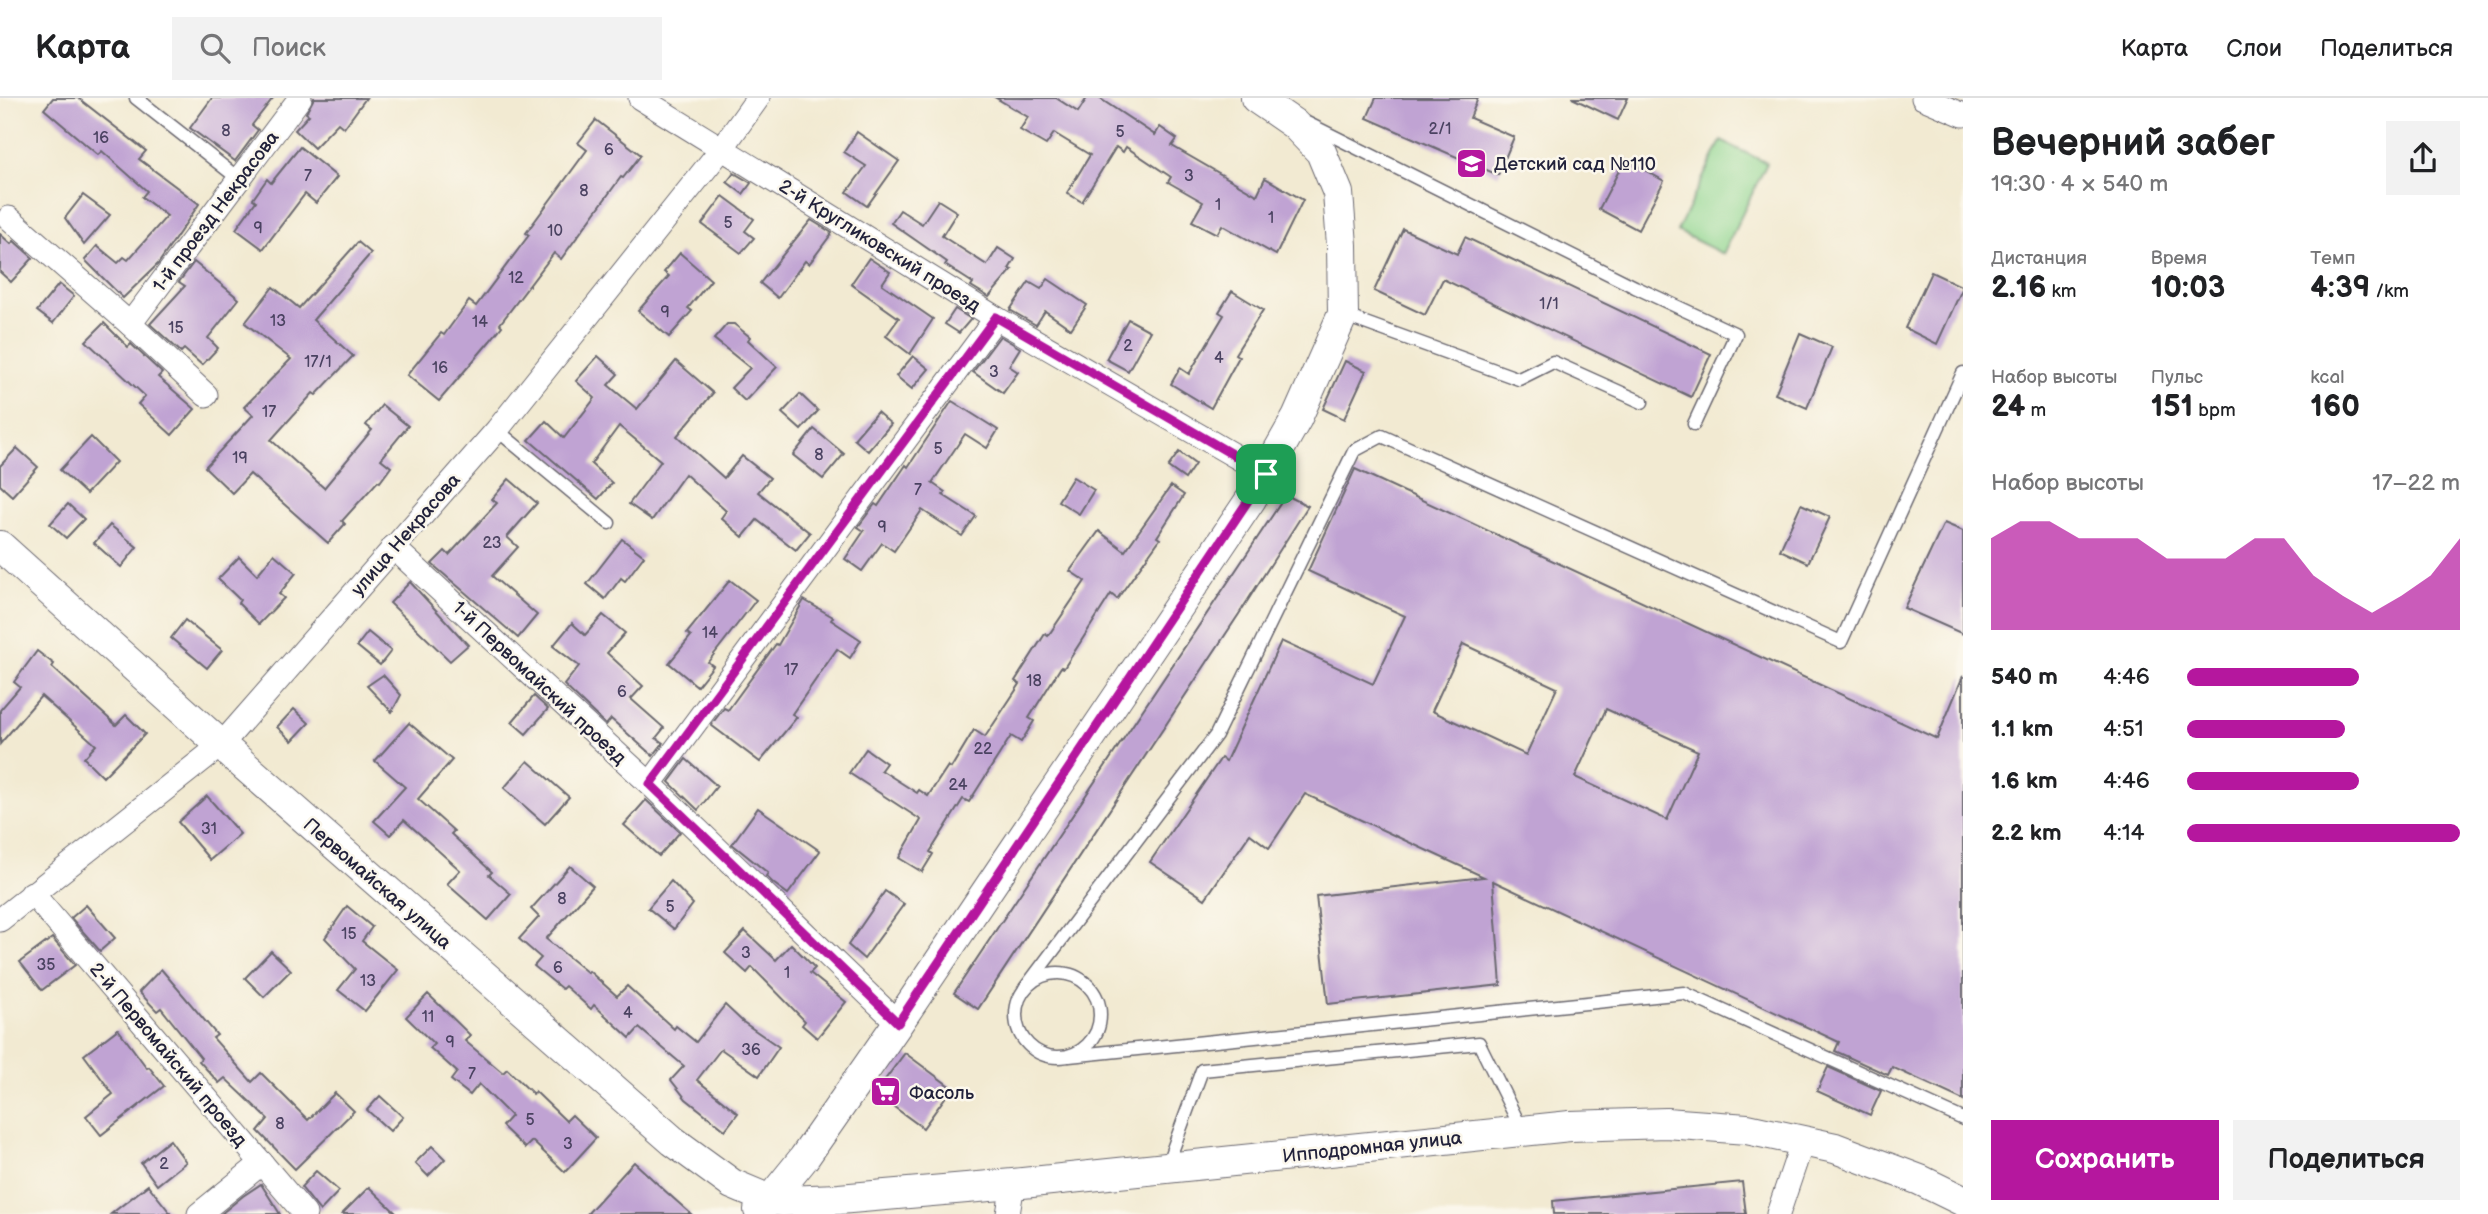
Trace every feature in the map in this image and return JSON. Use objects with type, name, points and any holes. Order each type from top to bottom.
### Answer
[{"type":"street","name":"1-й проезд Некрасова","points":[[130,324],[300,98]]},
{"type":"street","name":"2-й Кругликовский проезд","points":[[640,98],[996,317],[1266,474]]},
{"type":"street","name":"улица Некрасова","points":[[0,920],[221,746],[497,430],[723,147],[758,98]]},
{"type":"street","points":[[1923,98],[1961,109]]},
{"type":"street","points":[[762,1207],[804,1158],[898,1023],[1266,474],[1297,418],[1343,314],[1338,193],[1321,152],[1294,124],[1258,99]]},
{"type":"street","points":[[9,219],[130,324],[206,395]]},
{"type":"street","points":[[650,784],[996,317]]},
{"type":"street","name":"Первомайская улица","points":[[0,546],[221,746],[673,1141],[762,1207]]},
{"type":"street","name":"1-й Первомайский проезд","points":[[393,547],[650,784],[898,1023]]},
{"type":"street","name":"2-й Первомайский проезд","points":[[32,893],[306,1214]]},
{"type":"street","name":"Ипподромная улица","points":[[762,1207],[1013,1184],[1522,1130],[1666,1123],[1747,1129],[1835,1148],[1920,1180],[1963,1201]]},
{"type":"street","points":[[1778,1214],[1803,1140]]},
{"type":"street","points":[[199,1214],[262,1163]]},
{"type":"street","points":[[1007,1214],[1013,1184]]},
{"type":"lane","points":[[136,98],[239,179]]},
{"type":"lane","points":[[1258,99],[1635,287],[1736,334],[1694,424]]},
{"type":"lane","points":[[1343,314],[1519,379],[1553,362],[1642,402]]},
{"type":"lane","points":[[1963,373],[1841,642],[1382,436],[1354,451],[1216,735],[1025,988],[1016,1012],[1018,1028],[1030,1046],[1046,1055],[1069,1056],[1684,993],[1963,1119]]},
{"type":"lane","points":[[497,430],[609,523]]},
{"type":"lane","points":[[1025,988],[1043,975],[1060,973],[1083,981],[1095,994],[1100,1017],[1098,1028],[1086,1047],[1069,1056]]},
{"type":"lane","points":[[1166,1168],[1202,1070],[1479,1043],[1522,1130]]},
{"type":"green space","points":[[1721,141],[1767,163],[1723,254],[1677,231]]},
{"type":"building","points":[[53,98],[78,98],[146,151],[139,159],[199,204],[158,264],[123,298],[85,260],[97,246],[118,263],[124,257],[128,260],[167,216],[142,197],[147,191],[102,151],[98,155],[44,109]]},
{"type":"building","points":[[212,98],[273,98],[252,125],[258,130],[235,161],[190,128]]},
{"type":"building","points":[[314,98],[366,98],[344,128],[338,123],[314,148],[295,130],[309,115],[306,113]]},
{"type":"building","points":[[996,98],[1056,98],[1078,112],[1087,98],[1099,98],[1155,135],[1160,127],[1177,139],[1172,146],[1257,195],[1265,178],[1303,200],[1276,255],[1222,225],[1217,234],[1192,221],[1203,202],[1168,182],[1171,177],[1126,147],[1123,152],[1116,147],[1082,202],[1067,193],[1090,155],[1054,133],[1046,145],[1020,130],[1028,117]]},
{"type":"building","points":[[1376,98],[1478,98],[1470,118],[1514,137],[1498,175],[1367,118]]},
{"type":"building","points":[[1572,98],[1628,98],[1618,120]]},
{"type":"building","points":[[596,120],[641,155],[623,178],[621,177],[561,259],[554,253],[500,324],[502,326],[439,401],[407,375],[441,333],[444,335],[469,301],[476,306],[529,235],[526,233],[587,150],[578,143]]},
{"type":"building","points":[[857,132],[899,161],[867,206],[847,192],[866,166],[844,152]]},
{"type":"building","points":[[300,147],[337,177],[316,203],[305,194],[263,249],[236,229],[256,201],[253,199],[267,179],[271,183]]},
{"type":"building","points":[[1625,159],[1664,181],[1638,230],[1599,209]]},
{"type":"building","points":[[734,173],[751,183],[743,194],[727,182]]},
{"type":"building","points":[[83,195],[110,215],[84,245],[65,218]]},
{"type":"building","points":[[723,196],[754,219],[745,231],[754,238],[741,253],[702,224]]},
{"type":"building","points":[[938,200],[957,212],[942,236],[987,265],[998,248],[1015,259],[1009,269],[1012,270],[989,297],[945,265],[947,262],[891,223],[900,210],[922,224]]},
{"type":"building","points":[[811,220],[832,233],[809,264],[805,261],[778,298],[760,283]]},
{"type":"building","points":[[1403,229],[1457,254],[1465,237],[1711,354],[1691,397],[1443,279],[1425,315],[1374,291]]},
{"type":"building","points":[[0,234],[11,244],[14,241],[33,258],[11,282],[0,272]]},
{"type":"building","points":[[358,242],[371,253],[313,320],[353,356],[316,395],[313,393],[271,440],[324,488],[372,430],[366,425],[382,405],[408,426],[381,459],[391,467],[342,521],[345,524],[328,543],[250,474],[232,493],[205,467],[253,415],[244,407],[291,359],[245,323],[273,287],[299,308]]},
{"type":"building","points":[[680,253],[711,280],[688,308],[692,311],[669,337],[638,311],[669,276],[664,272]]},
{"type":"building","points":[[869,258],[890,272],[882,284],[933,319],[910,354],[886,336],[899,318],[851,284]]},
{"type":"building","points":[[194,262],[239,299],[208,338],[218,348],[202,365],[184,349],[181,352],[150,324],[185,286],[179,282]]},
{"type":"building","points":[[1931,272],[1963,287],[1937,344],[1905,328]]},
{"type":"building","points":[[1048,279],[1087,305],[1071,329],[1045,311],[1036,325],[1010,310],[1029,282],[1041,289]]},
{"type":"building","points":[[59,284],[74,296],[53,323],[37,311]]},
{"type":"building","points":[[1232,291],[1263,310],[1235,354],[1239,357],[1211,408],[1171,384],[1180,368],[1189,374],[1224,315],[1219,312]]},
{"type":"building","points":[[955,309],[971,319],[959,333],[945,324]]},
{"type":"building","points":[[1128,319],[1150,331],[1128,371],[1106,359]]},
{"type":"building","points":[[104,323],[128,347],[131,344],[162,373],[158,377],[195,409],[172,435],[138,404],[145,396],[86,341]]},
{"type":"building","points":[[727,324],[734,324],[750,337],[748,340],[777,367],[745,401],[731,388],[750,368],[714,339]]},
{"type":"building","points":[[1800,333],[1832,347],[1807,408],[1775,394]]},
{"type":"building","points":[[1000,336],[1020,348],[1009,366],[1018,372],[1003,393],[973,372]]},
{"type":"building","points":[[598,356],[618,374],[608,385],[637,409],[676,361],[713,393],[677,436],[724,478],[742,456],[770,478],[758,492],[810,533],[796,550],[757,520],[743,537],[721,518],[726,511],[685,474],[652,520],[629,504],[661,461],[619,426],[591,464],[612,483],[598,499],[529,440],[546,421],[564,438],[595,398],[576,381]]},
{"type":"building","points":[[913,356],[929,369],[912,389],[896,376]]},
{"type":"building","points":[[1345,361],[1366,371],[1344,419],[1323,409]]},
{"type":"building","points":[[800,394],[818,411],[801,430],[782,413]]},
{"type":"building","points":[[952,401],[998,430],[987,448],[965,434],[932,483],[945,492],[943,495],[976,516],[962,536],[922,510],[894,551],[882,543],[862,571],[845,559],[864,531],[858,527],[875,504],[878,506],[906,465],[908,467]]},
{"type":"building","points":[[877,412],[891,424],[868,451],[854,439]]},
{"type":"building","points":[[814,429],[844,454],[823,479],[793,455]]},
{"type":"building","points":[[91,437],[116,462],[86,494],[60,470]]},
{"type":"building","points":[[17,448],[38,467],[12,496],[0,485],[0,466]]},
{"type":"building","points":[[1179,452],[1195,464],[1185,479],[1168,467]]},
{"type":"building","points":[[1355,469],[1937,739],[1963,676],[1963,1100],[1892,1067],[1888,1075],[1835,1051],[1839,1042],[1493,881],[1501,985],[1328,1004],[1316,896],[1484,877],[1305,794],[1269,848],[1250,834],[1205,899],[1150,862],[1221,758],[1226,761],[1281,641],[1373,684],[1405,616],[1308,571]],"holes":[[[1463,644],[1557,688],[1526,755],[1432,711]],[[1606,709],[1698,751],[1667,820],[1575,777]]]},
{"type":"building","points":[[1073,477],[1094,490],[1079,514],[1058,501]]},
{"type":"building","points":[[509,479],[537,503],[507,537],[518,547],[492,576],[537,615],[518,638],[432,564],[445,551],[449,555],[497,503],[492,499]]},
{"type":"building","points":[[1171,486],[1184,495],[1157,537],[1160,539],[1117,599],[1111,594],[1064,668],[1061,667],[1029,718],[1034,721],[1021,742],[1011,736],[969,802],[963,799],[930,852],[933,854],[922,872],[899,858],[921,820],[849,773],[866,749],[886,763],[881,770],[917,793],[919,790],[928,796],[948,766],[951,768],[974,730],[985,737],[1020,684],[1015,681],[1045,634],[1048,636],[1085,581],[1070,571],[1099,531],[1125,551]]},
{"type":"building","points":[[1286,495],[1308,506],[978,1009],[954,993]]},
{"type":"building","points":[[68,504],[84,519],[66,538],[50,524]]},
{"type":"building","points":[[1801,504],[1830,517],[1808,563],[1780,550]]},
{"type":"building","points":[[1944,523],[1963,531],[1963,634],[1904,608]]},
{"type":"building","points":[[110,525],[137,547],[121,567],[94,543]]},
{"type":"building","points":[[622,539],[644,556],[625,581],[621,578],[605,599],[587,584]]},
{"type":"building","points":[[274,554],[296,573],[279,594],[284,598],[259,624],[238,603],[240,600],[218,579],[239,557],[257,575]]},
{"type":"building","points":[[730,580],[756,600],[708,662],[713,666],[697,686],[669,663],[691,636],[687,633]]},
{"type":"building","points":[[410,582],[468,645],[450,661],[390,603]]},
{"type":"building","points":[[804,600],[833,617],[831,620],[861,640],[850,658],[837,649],[792,714],[797,717],[760,762],[711,725],[724,708],[728,710],[776,644],[778,645]]},
{"type":"building","points":[[603,615],[625,633],[607,653],[643,686],[631,699],[664,728],[656,738],[663,743],[653,756],[611,719],[606,725],[564,685],[579,666],[553,646],[572,623],[585,635]]},
{"type":"building","points":[[185,620],[222,650],[207,668],[171,638]]},
{"type":"building","points":[[368,632],[391,651],[380,665],[357,646]]},
{"type":"building","points":[[37,651],[54,664],[52,667],[116,725],[126,715],[145,734],[103,777],[84,758],[96,745],[41,696],[0,744],[0,710],[20,687],[14,682]]},
{"type":"building","points":[[383,675],[401,695],[392,712],[367,686]]},
{"type":"building","points":[[534,696],[548,709],[526,734],[512,722]]},
{"type":"building","points":[[294,709],[309,723],[292,741],[277,727]]},
{"type":"building","points":[[409,723],[452,760],[418,799],[454,831],[451,834],[492,872],[489,875],[511,894],[488,920],[447,884],[460,870],[404,820],[390,835],[374,821],[405,787],[375,761]]},
{"type":"building","points":[[686,759],[717,786],[698,810],[669,782]]},
{"type":"building","points":[[528,761],[569,797],[545,824],[504,788]]},
{"type":"building","points":[[207,796],[240,834],[210,860],[178,822]]},
{"type":"building","points":[[646,800],[680,832],[659,856],[624,825]]},
{"type":"building","points":[[758,808],[820,851],[788,894],[766,876],[768,873],[732,844]]},
{"type":"building","points":[[570,866],[593,886],[546,939],[617,996],[627,986],[674,1029],[676,1026],[696,1042],[725,1005],[743,1022],[779,1047],[759,1076],[721,1049],[697,1080],[738,1113],[725,1130],[686,1099],[671,1080],[684,1066],[639,1028],[630,1038],[594,1005],[591,1009],[565,986],[562,989],[534,966],[541,958],[519,939],[539,917],[531,909]]},
{"type":"building","points":[[671,881],[693,904],[674,929],[648,908]]},
{"type":"building","points":[[885,891],[904,904],[864,959],[848,945]]},
{"type":"building","points":[[86,905],[115,938],[100,951],[71,918]]},
{"type":"building","points":[[347,906],[372,927],[362,941],[398,970],[365,1011],[338,990],[355,969],[325,938]]},
{"type":"building","points":[[745,931],[776,960],[791,944],[815,968],[810,973],[846,1002],[817,1038],[802,1025],[805,1021],[752,967],[747,973],[725,953]]},
{"type":"building","points":[[52,938],[75,965],[42,990],[20,962]]},
{"type":"building","points":[[271,951],[291,970],[264,997],[245,978]]},
{"type":"building","points":[[161,969],[217,1035],[213,1038],[252,1082],[261,1073],[308,1120],[335,1093],[354,1111],[295,1169],[258,1131],[268,1119],[225,1078],[219,1083],[199,1061],[201,1058],[161,1008],[157,1011],[139,992]]},
{"type":"building","points":[[428,994],[470,1035],[465,1041],[503,1073],[507,1069],[533,1094],[535,1091],[566,1121],[572,1115],[596,1138],[565,1172],[532,1141],[525,1148],[502,1126],[511,1116],[479,1084],[470,1095],[451,1080],[457,1072],[430,1048],[434,1044],[406,1017]]},
{"type":"building","points":[[118,1029],[164,1086],[101,1135],[86,1116],[113,1094],[84,1055]]},
{"type":"building","points":[[905,1053],[952,1088],[923,1128],[875,1093]]},
{"type":"building","points":[[1828,1067],[1881,1091],[1870,1115],[1817,1091]]},
{"type":"building","points":[[380,1096],[403,1117],[390,1131],[367,1110]]},
{"type":"building","points":[[170,1140],[186,1162],[157,1185],[141,1163]]},
{"type":"building","points":[[432,1146],[445,1159],[428,1176],[415,1163]]},
{"type":"building","points":[[634,1162],[663,1189],[691,1214],[587,1214]]},
{"type":"building","points":[[316,1171],[339,1191],[320,1211],[301,1187]]},
{"type":"building","points":[[1742,1182],[1746,1214],[1554,1214],[1553,1201]]},
{"type":"building","points":[[261,1184],[280,1214],[221,1214],[243,1196]]},
{"type":"building","points":[[148,1185],[171,1214],[111,1214]]},
{"type":"building","points":[[369,1187],[397,1214],[342,1214]]},
{"type":"place","name":"Детский сад №110","points":[[1471,163]]},
{"type":"place","name":"Фасоль","points":[[886,1092]]},
{"type":"route","points":[[996,317],[1266,474],[898,1023],[650,784],[996,317]]}]
